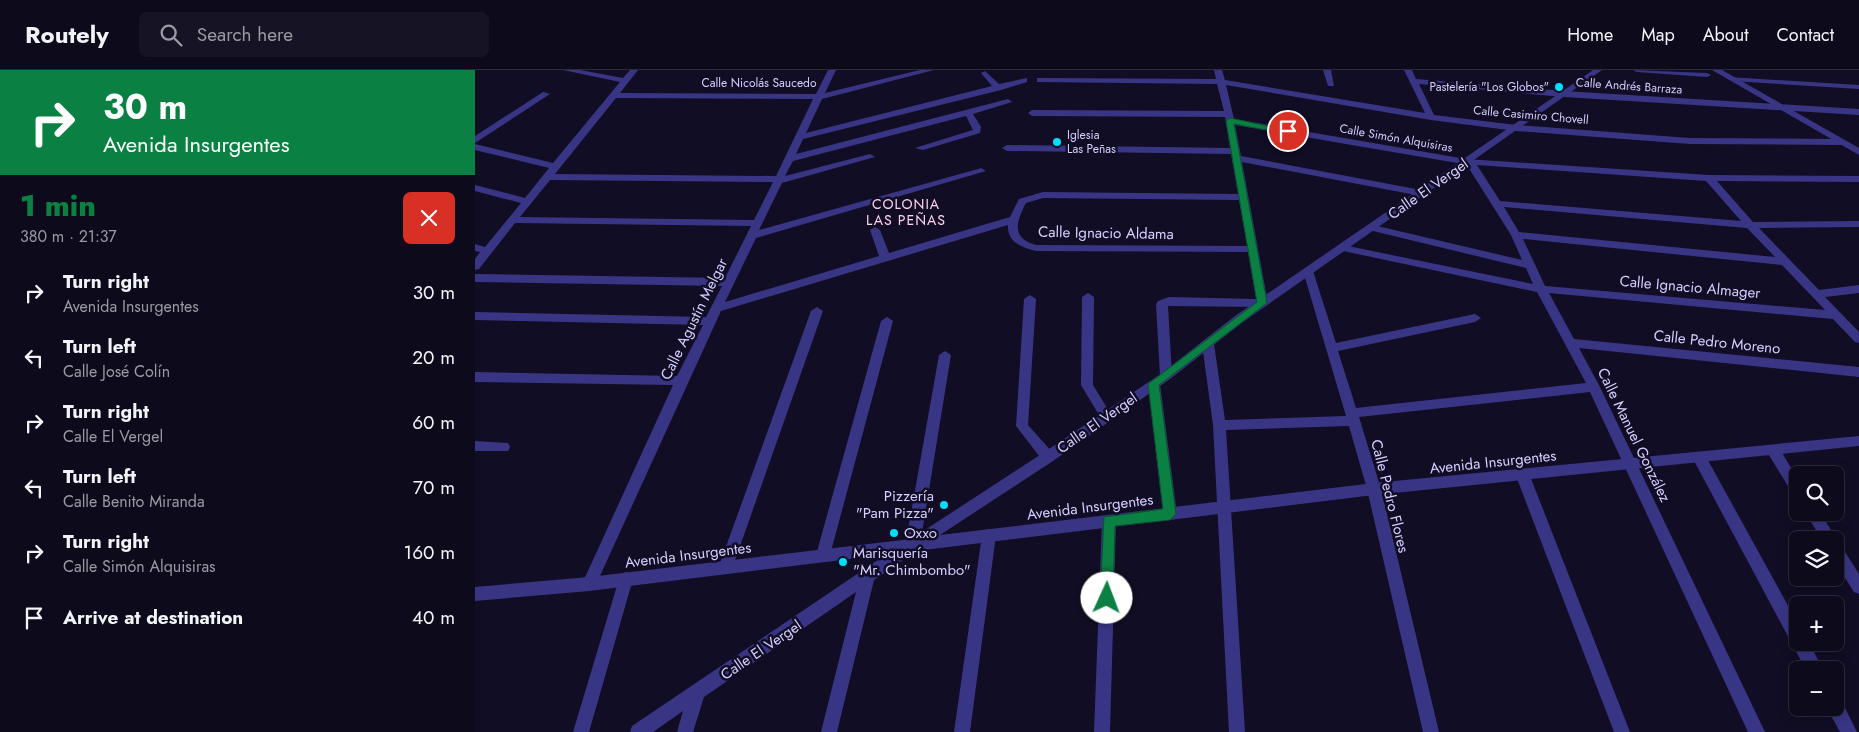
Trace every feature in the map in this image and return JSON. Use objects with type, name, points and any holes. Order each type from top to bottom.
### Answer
[{"type":"street","points":[[567,70],[626,81]]},
{"type":"street","points":[[475,266],[527,201],[549,178],[634,70]]},
{"type":"street","name":"Calle Agustín Melgar","points":[[589,584],[681,381],[831,70]]},
{"type":"street","name":"Calle Nicolás Saucedo","points":[[614,95],[819,97],[931,70]]},
{"type":"street","points":[[1166,376],[1162,304],[1169,301],[1262,303],[1236,154],[1218,70]]},
{"type":"street","points":[[1327,70],[1331,84]]},
{"type":"street","points":[[1408,70],[1431,117]]},
{"type":"street","name":"Calle El Vergel","points":[[638,732],[1166,376],[1262,303],[1373,228],[1598,70]]},
{"type":"street","points":[[1637,70],[1707,75]]},
{"type":"street","points":[[1716,70],[1859,152]]},
{"type":"street","points":[[985,73],[998,88]]},
{"type":"street","points":[[1732,79],[1859,87]]},
{"type":"street","points":[[800,137],[1024,80]]},
{"type":"street","name":"Calle Casimiro Chovell","points":[[1040,80],[1221,82],[1431,117],[1516,128],[1690,141],[1842,142]]},
{"type":"street","name":"Calle Andrés Barraza","points":[[1413,81],[1564,94],[1859,112]]},
{"type":"street","points":[[475,140],[546,94]]},
{"type":"street","points":[[788,160],[969,114],[1008,102]]},
{"type":"street","name":"Calle Simón Alquisiras","points":[[1032,113],[1229,117],[1466,162],[1709,178],[1859,179]]},
{"type":"street","points":[[920,148],[977,131],[977,127],[969,114]]},
{"type":"street","points":[[475,147],[557,167]]},
{"type":"street","points":[[1007,148],[1236,154],[1421,193]]},
{"type":"street","points":[[549,178],[779,180],[870,157]]},
{"type":"street","name":"Calle Manuel González","points":[[1466,162],[1474,168],[1516,235],[1541,289],[1594,386],[1757,732]]},
{"type":"street","points":[[751,236],[981,171]]},
{"type":"street","points":[[1709,178],[1750,225],[1859,339]]},
{"type":"street","points":[[475,188],[527,201]]},
{"type":"street","points":[[717,308],[1012,220],[1022,201],[1043,195],[1244,197]]},
{"type":"street","points":[[1498,204],[1750,225],[1859,224]]},
{"type":"street","points":[[512,220],[757,223]]},
{"type":"street","name":"Calle Ignacio Aldama","points":[[1012,220],[1015,238],[1023,245],[1036,248],[1253,249]]},
{"type":"street","points":[[1373,228],[1530,265]]},
{"type":"street","points":[[875,230],[885,258]]},
{"type":"street","points":[[1516,235],[1786,262]]},
{"type":"street","points":[[475,248],[487,251]]},
{"type":"street","name":"Calle Ignacio Almager","points":[[1343,248],[1541,289],[1836,315]]},
{"type":"street","name":"Calle Pedro Flores","points":[[1308,271],[1374,490],[1431,732]]},
{"type":"street","points":[[475,278],[729,282]]},
{"type":"street","points":[[1817,294],[1859,289]]},
{"type":"street","points":[[1088,297],[1087,385],[1106,416]]},
{"type":"street","points":[[1030,299],[1022,426],[1048,457]]},
{"type":"street","points":[[726,566],[817,311]]},
{"type":"street","points":[[475,316],[710,321]]},
{"type":"street","points":[[1332,348],[1475,318]]},
{"type":"street","points":[[823,555],[887,321]]},
{"type":"street","name":"Calle Pedro Moreno","points":[[1571,343],[1859,372]]},
{"type":"street","points":[[1208,344],[1219,425],[1237,732]]},
{"type":"street","points":[[913,545],[945,355]]},
{"type":"street","points":[[475,378],[681,381]]},
{"type":"street","points":[[1153,384],[1170,514]]},
{"type":"street","points":[[1219,425],[1353,417],[1594,386]]},
{"type":"street","name":"Avenida Insurgentes","points":[[475,594],[589,584],[726,566],[1374,490],[1859,441]]},
{"type":"street","points":[[475,446],[503,447]]},
{"type":"street","points":[[1773,450],[1789,476]]},
{"type":"street","points":[[1699,457],[1789,622]]},
{"type":"street","points":[[1523,476],[1622,732]]},
{"type":"street","points":[[1102,732],[1109,521]]},
{"type":"street","points":[[962,732],[989,535]]},
{"type":"street","points":[[1844,563],[1859,587]]},
{"type":"street","points":[[829,732],[867,578]]},
{"type":"street","points":[[581,732],[626,579]]},
{"type":"street","points":[[685,732],[697,694]]},
{"type":"street","points":[[1840,716],[1849,732]]},
{"type":"place","name":"Pastelería \"Los Globos\"","points":[[1559,87]]},
{"type":"place","name":"Iglesia Las Peñas","points":[[1057,142]]},
{"type":"place","name":"Pizzería \"Pam Pizza\"","points":[[944,505]]},
{"type":"place","name":"Oxxo","points":[[894,533]]},
{"type":"place","name":"Marisquería \"Mr. Chimbombo\"","points":[[843,562]]},
{"type":"district","name":"COLONIA LAS PEÑAS","points":[[906,212]]},
{"type":"route","points":[[1107,598],[1109,521],[1170,514],[1153,384],[1262,303],[1230,121],[1288,131]]}]
